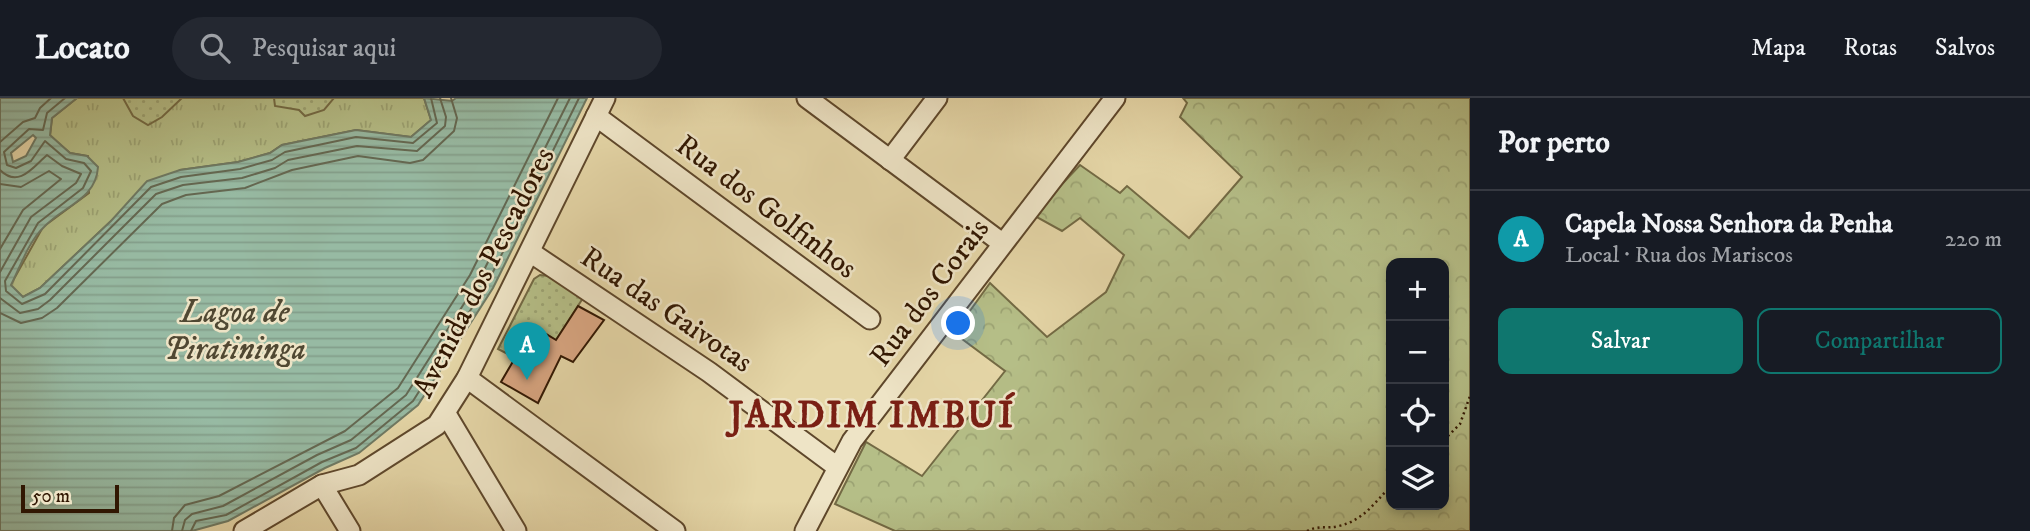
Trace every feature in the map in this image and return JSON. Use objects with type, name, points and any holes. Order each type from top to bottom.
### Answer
[{"type":"street","points":[[807,98],[1002,243]]},
{"type":"street","points":[[890,160],[937,98]]},
{"type":"street","name":"Rua dos Corais","points":[[805,531],[836,466],[1002,243],[1115,98]]},
{"type":"street","name":"Avenida dos Pescadores","points":[[244,531],[322,485],[359,475],[424,436],[446,414],[467,378],[600,107]]},
{"type":"street","name":"Rua dos Golfinhos","points":[[600,107],[870,319]]},
{"type":"street","name":"Rua das Gaivotas","points":[[530,252],[709,372],[836,466]]},
{"type":"street","points":[[467,378],[675,531]]},
{"type":"street","points":[[446,414],[516,531]]},
{"type":"street","points":[[322,485],[350,531]]},
{"type":"path","points":[[1449,435],[1460,424],[1470,396]]},
{"type":"path","points":[[1307,531],[1317,526],[1337,527],[1364,517],[1386,492]]},
{"type":"green space","points":[[77,98],[424,98],[431,120],[411,137],[356,130],[282,145],[270,153],[238,162],[180,170],[111,221],[40,288],[23,297],[10,286],[43,227],[89,193],[88,156],[70,153],[50,136],[52,118]]},
{"type":"green space","points":[[123,98],[182,98],[162,117],[148,125],[133,116]]},
{"type":"green space","points":[[274,98],[334,98],[324,110],[305,116],[299,110],[275,106]]},
{"type":"green space","points":[[1183,98],[1470,98],[1470,531],[895,531],[835,504],[866,442],[922,476],[1005,371],[954,333],[990,283],[1047,337],[1106,292],[1124,255],[1080,218],[1062,231],[1033,215],[1080,165],[1120,193],[1127,186],[1189,238],[1242,177],[1180,117],[1187,103]]},
{"type":"green space","points":[[540,275],[549,276],[583,298],[556,340],[541,331],[523,362],[498,349],[534,279]]},
{"type":"water","name":"Lagoa de Piratininga","points":[[0,98],[77,98],[52,118],[50,135],[70,153],[87,156],[98,167],[96,178],[85,195],[52,220],[29,247],[11,285],[23,297],[40,288],[111,221],[147,181],[180,170],[238,162],[270,153],[282,145],[356,130],[411,137],[431,120],[424,98],[452,101],[456,98],[587,98],[493,288],[418,405],[359,453],[325,468],[228,521],[192,531],[0,531]],"holes":[[[33,135],[36,138],[26,156],[13,162],[11,153]]]},
{"type":"building","points":[[578,306],[604,320],[573,362],[561,356],[538,403],[501,382],[515,358],[523,362],[541,331],[556,340]]},
{"type":"place","name":"Capela Nossa Senhora da Penha","points":[[527,380]]},
{"type":"district","name":"JARDIM IMBUÍ","points":[[872,414]]}]
